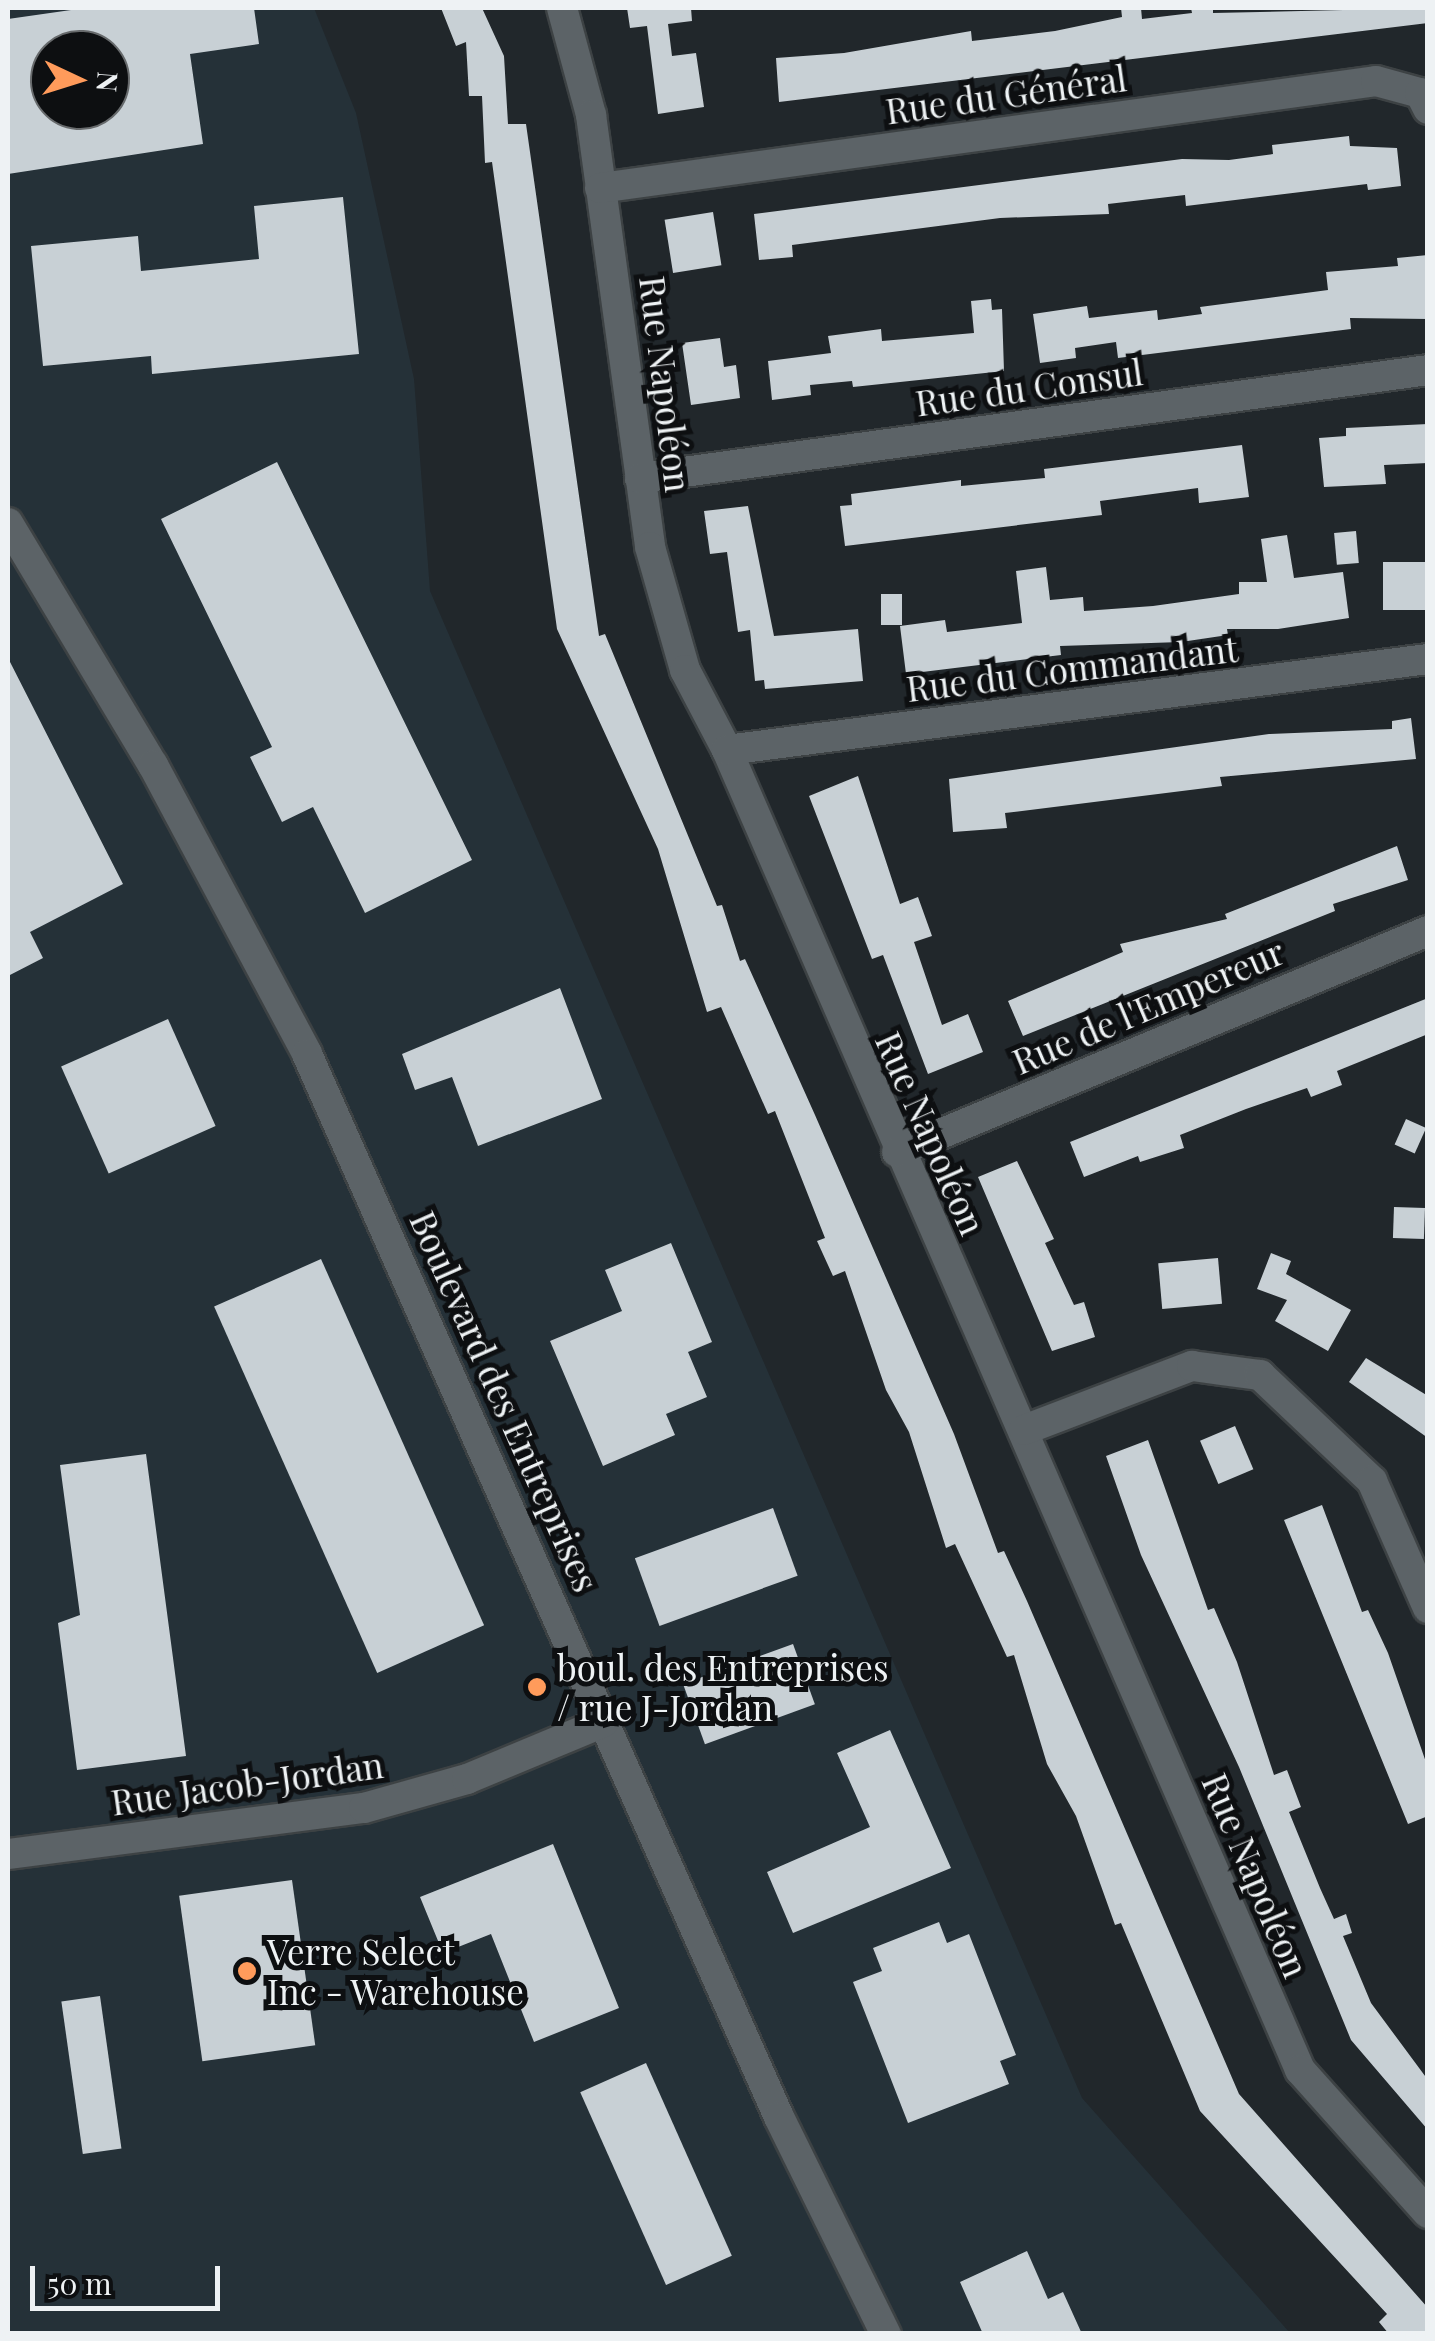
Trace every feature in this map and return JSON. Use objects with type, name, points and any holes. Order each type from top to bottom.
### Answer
[{"type":"street","name":"Rue Napoléon","points":[[562,8],[580,66],[640,478],[664,608],[685,670],[727,750],[896,1152],[1024,1430],[1300,2070],[1428,2213]]},
{"type":"street","name":"Rue du Général","points":[[600,188],[1376,80],[1424,101]]},
{"type":"street","name":"Rue du Consul","points":[[640,478],[1428,370]]},
{"type":"street","name":"Boulevard des Entreprises","points":[[8,524],[141,744],[307,1054],[797,2156],[886,2334]]},
{"type":"street","name":"Rue du Commandant","points":[[727,750],[1428,660]]},
{"type":"street","name":"Rue de l'Empereur","points":[[896,1152],[1428,930]]},
{"type":"street","points":[[1024,1430],[1192,1366],[1260,1376],[1372,1481],[1428,1608]]},
{"type":"street","name":"Rue Jacob-Jordan","points":[[8,1854],[364,1808],[467,1779],[604,1722]]},
{"type":"shaded area","points":[[8,8],[314,8],[356,113],[414,379],[430,591],[1082,2098],[1290,2333],[8,2334]]},
{"type":"building","points":[[85,8],[254,8],[259,44],[190,54],[203,144],[8,174],[8,19]]},
{"type":"building","points":[[441,8],[482,8],[504,56],[508,124],[526,124],[599,636],[605,634],[717,906],[722,905],[740,961],[745,959],[815,1115],[954,1434],[998,1553],[1004,1551],[1027,1601],[1239,2094],[1428,2308],[1428,2334],[1389,2334],[1379,2322],[1387,2314],[1200,2111],[1121,1923],[1115,1925],[1076,1816],[1047,1764],[1014,1655],[1007,1657],[955,1544],[946,1548],[909,1432],[886,1390],[845,1271],[833,1276],[817,1241],[825,1238],[775,1111],[768,1114],[721,1007],[707,1012],[658,849],[557,629],[492,162],[485,163],[482,96],[469,96],[466,42],[456,46]]},
{"type":"building","points":[[627,8],[691,8],[692,21],[668,24],[672,56],[696,53],[704,107],[658,114],[647,26],[630,28]]},
{"type":"building","points":[[1121,8],[1141,8],[1142,19],[1192,13],[1191,8],[1213,8],[1213,13],[1428,8],[1428,23],[779,102],[776,58],[844,53],[971,31],[972,41],[1055,31],[1122,17]]},
{"type":"building","points":[[1349,136],[1350,146],[1397,148],[1401,186],[1368,190],[1367,184],[1186,206],[1185,195],[1108,204],[1109,214],[1000,218],[792,245],[793,257],[759,260],[754,214],[1182,159],[1229,160],[1273,154],[1272,145]]},
{"type":"building","points":[[343,197],[359,354],[152,374],[151,356],[43,366],[31,246],[138,236],[141,271],[259,259],[254,206]]},
{"type":"building","points":[[713,212],[721,265],[673,273],[665,220]]},
{"type":"building","points":[[1428,255],[1428,319],[1350,318],[1351,329],[1118,358],[1116,342],[1075,348],[1076,358],[1040,363],[1033,314],[1087,306],[1089,318],[1157,310],[1158,320],[1202,314],[1200,307],[1328,290],[1326,272],[1398,266],[1397,258]]},
{"type":"building","points":[[991,299],[992,310],[1002,309],[1004,371],[853,387],[852,381],[810,385],[811,395],[772,400],[768,361],[831,353],[828,336],[881,329],[882,341],[974,333],[971,301]]},
{"type":"building","points":[[720,338],[724,367],[736,365],[740,398],[691,405],[682,343]]},
{"type":"building","points":[[1428,424],[1428,463],[1384,465],[1386,484],[1324,487],[1319,438],[1346,436],[1346,428]]},
{"type":"building","points":[[1242,445],[1249,497],[1199,503],[1198,488],[1100,501],[1102,515],[845,546],[840,506],[852,505],[851,494],[961,480],[961,486],[1045,478],[1044,469]]},
{"type":"building","points":[[277,462],[472,860],[365,913],[313,807],[282,822],[250,757],[272,747],[161,519]]},
{"type":"building","points":[[748,506],[774,636],[858,629],[863,681],[765,689],[764,680],[755,681],[750,630],[738,632],[727,552],[710,554],[704,511]]},
{"type":"building","points":[[1356,531],[1359,563],[1337,565],[1334,533]]},
{"type":"building","points":[[1287,535],[1294,578],[1343,572],[1349,618],[1278,629],[1227,629],[1228,635],[1181,642],[1060,646],[1061,655],[906,674],[900,626],[945,620],[947,632],[1022,623],[1016,571],[1046,567],[1050,600],[1083,597],[1084,611],[1153,606],[1239,594],[1239,582],[1267,582],[1261,539]]},
{"type":"building","points":[[1383,562],[1428,562],[1428,610],[1383,610]]},
{"type":"building","points":[[881,594],[902,594],[902,625],[881,625]]},
{"type":"building","points":[[8,658],[123,884],[30,932],[43,958],[8,976]]},
{"type":"building","points":[[1411,718],[1416,759],[1220,777],[1222,786],[1005,813],[1007,828],[953,832],[949,779],[1269,734],[1392,729],[1392,721]]},
{"type":"building","points":[[858,776],[900,904],[918,897],[932,936],[914,942],[942,1025],[968,1014],[983,1052],[928,1074],[883,955],[872,959],[809,796]]},
{"type":"building","points":[[1397,846],[1408,880],[1333,904],[1335,911],[1023,1036],[1008,1001],[1123,952],[1120,944],[1227,919],[1225,914]]},
{"type":"building","points":[[560,988],[602,1099],[478,1146],[452,1077],[415,1090],[402,1054]]},
{"type":"building","points":[[1428,998],[1428,1034],[1337,1071],[1342,1085],[1311,1097],[1307,1088],[1246,1109],[1180,1135],[1184,1148],[1140,1162],[1138,1156],[1084,1177],[1070,1142]]},
{"type":"building","points":[[168,1019],[216,1126],[109,1173],[61,1067]]},
{"type":"building","points":[[1406,1119],[1426,1128],[1415,1154],[1395,1145]]},
{"type":"building","points":[[1017,1161],[1054,1239],[1045,1243],[1074,1305],[1084,1302],[1095,1337],[1052,1351],[978,1177]]},
{"type":"building","points":[[1394,1207],[1425,1208],[1424,1239],[1393,1238]]},
{"type":"building","points":[[671,1243],[712,1342],[688,1352],[707,1397],[666,1414],[675,1435],[603,1466],[550,1341],[622,1311],[605,1270]]},
{"type":"building","points":[[1271,1253],[1291,1261],[1286,1274],[1351,1310],[1328,1351],[1275,1321],[1287,1300],[1257,1289]]},
{"type":"building","points":[[1218,1258],[1222,1304],[1162,1309],[1158,1263]]},
{"type":"building","points":[[321,1259],[484,1625],[377,1673],[214,1307]]},
{"type":"building","points":[[1366,1358],[1428,1396],[1428,1438],[1349,1382]]},
{"type":"building","points":[[1235,1426],[1253,1469],[1218,1484],[1200,1441]]},
{"type":"building","points":[[1148,1440],[1208,1610],[1214,1608],[1237,1662],[1274,1775],[1287,1770],[1301,1807],[1289,1812],[1320,1888],[1334,1919],[1346,1914],[1352,1933],[1343,1936],[1371,2003],[1428,2080],[1428,2130],[1351,2040],[1239,1767],[1141,1555],[1106,1456]]},
{"type":"building","points":[[146,1454],[186,1756],[77,1770],[58,1623],[80,1615],[60,1465]]},
{"type":"building","points":[[1322,1505],[1362,1612],[1368,1610],[1388,1653],[1428,1768],[1428,1816],[1408,1824],[1284,1520]]},
{"type":"building","points":[[773,1508],[798,1576],[659,1626],[635,1558]]},
{"type":"building","points":[[793,1644],[815,1704],[705,1744],[683,1684]]},
{"type":"building","points":[[890,1730],[951,1868],[793,1933],[767,1872],[870,1827],[837,1753]]},
{"type":"building","points":[[553,1844],[619,2008],[534,2042],[491,1934],[443,1953],[420,1897]]},
{"type":"building","name":"Verre Select Inc - Warehouse","points":[[292,1880],[315,2045],[202,2061],[179,1896]]},
{"type":"building","points":[[939,1922],[947,1943],[969,1934],[1016,2055],[1000,2061],[1009,2084],[908,2123],[853,1982],[882,1971],[873,1948]]},
{"type":"building","points":[[100,1996],[121,2149],[83,2154],[61,2001]]},
{"type":"building","points":[[646,2063],[732,2256],[666,2285],[580,2092]]},
{"type":"building","points":[[1027,2251],[1048,2299],[1063,2292],[1082,2334],[983,2334],[960,2282]]},
{"type":"place","name":"boul. des Entreprises / rue J-Jordan","points":[[537,1687]]},
{"type":"place","name":"Verre Select Inc - Warehouse","points":[[247,1971]]}]
